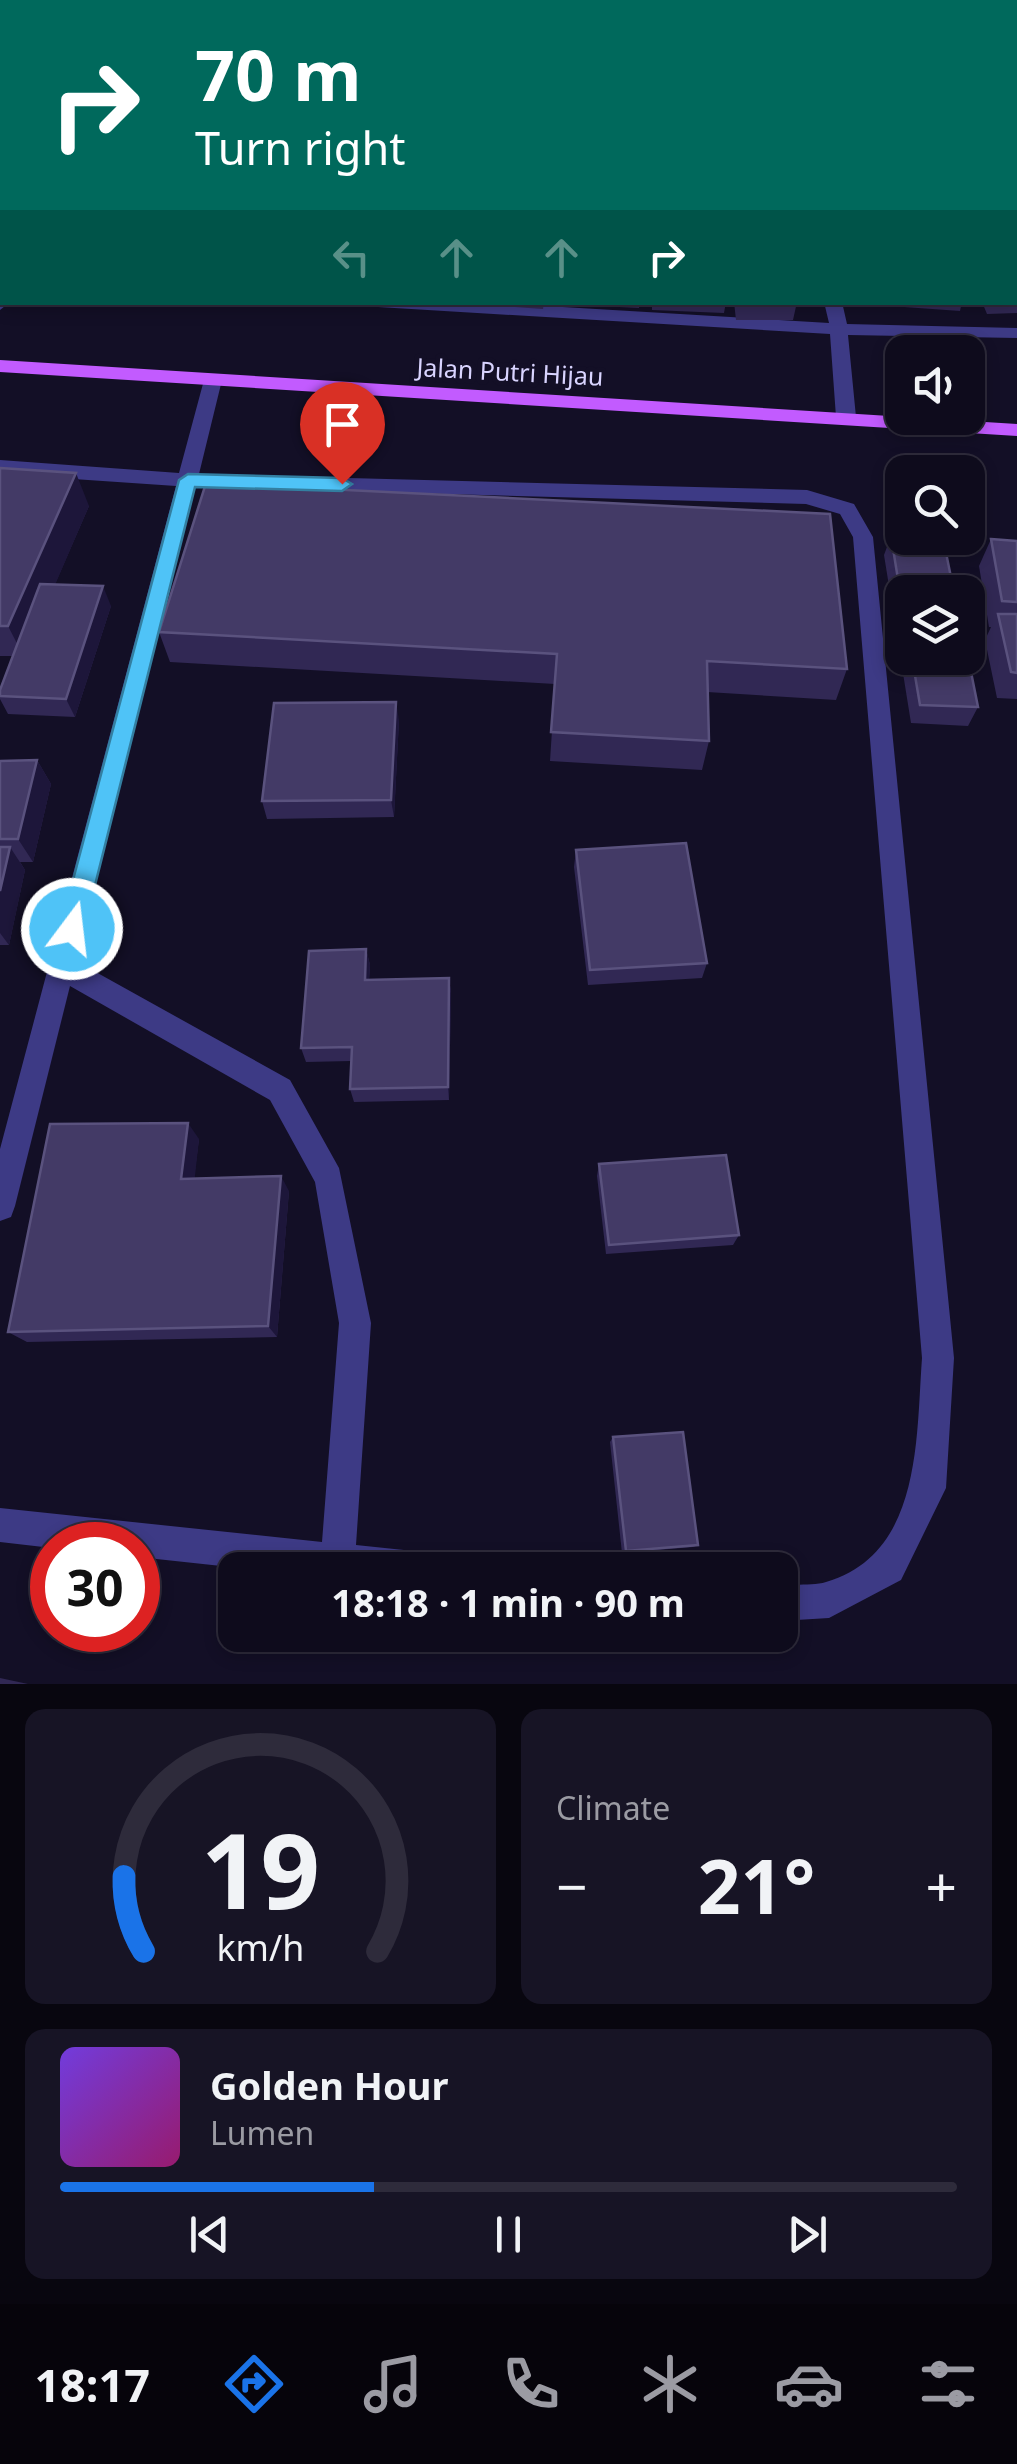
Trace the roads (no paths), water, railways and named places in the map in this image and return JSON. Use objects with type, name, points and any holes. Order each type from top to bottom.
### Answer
[{"type":"main road","name":"Jalan Putri Hijau","points":[[0,366],[846,416],[1017,430]]},
{"type":"street","points":[[431,305],[839,328],[1017,333]]},
{"type":"street","points":[[834,305],[846,416]]},
{"type":"street","points":[[0,1206],[213,380]]},
{"type":"street","points":[[0,467],[188,480],[807,497],[847,510],[864,537],[938,1358],[929,1488],[889,1568],[829,1600],[798,1602]]},
{"type":"street","points":[[62,966],[280,1090],[329,1178],[355,1323],[338,1552]]},
{"type":"street","points":[[0,1525],[277,1552]]}]
